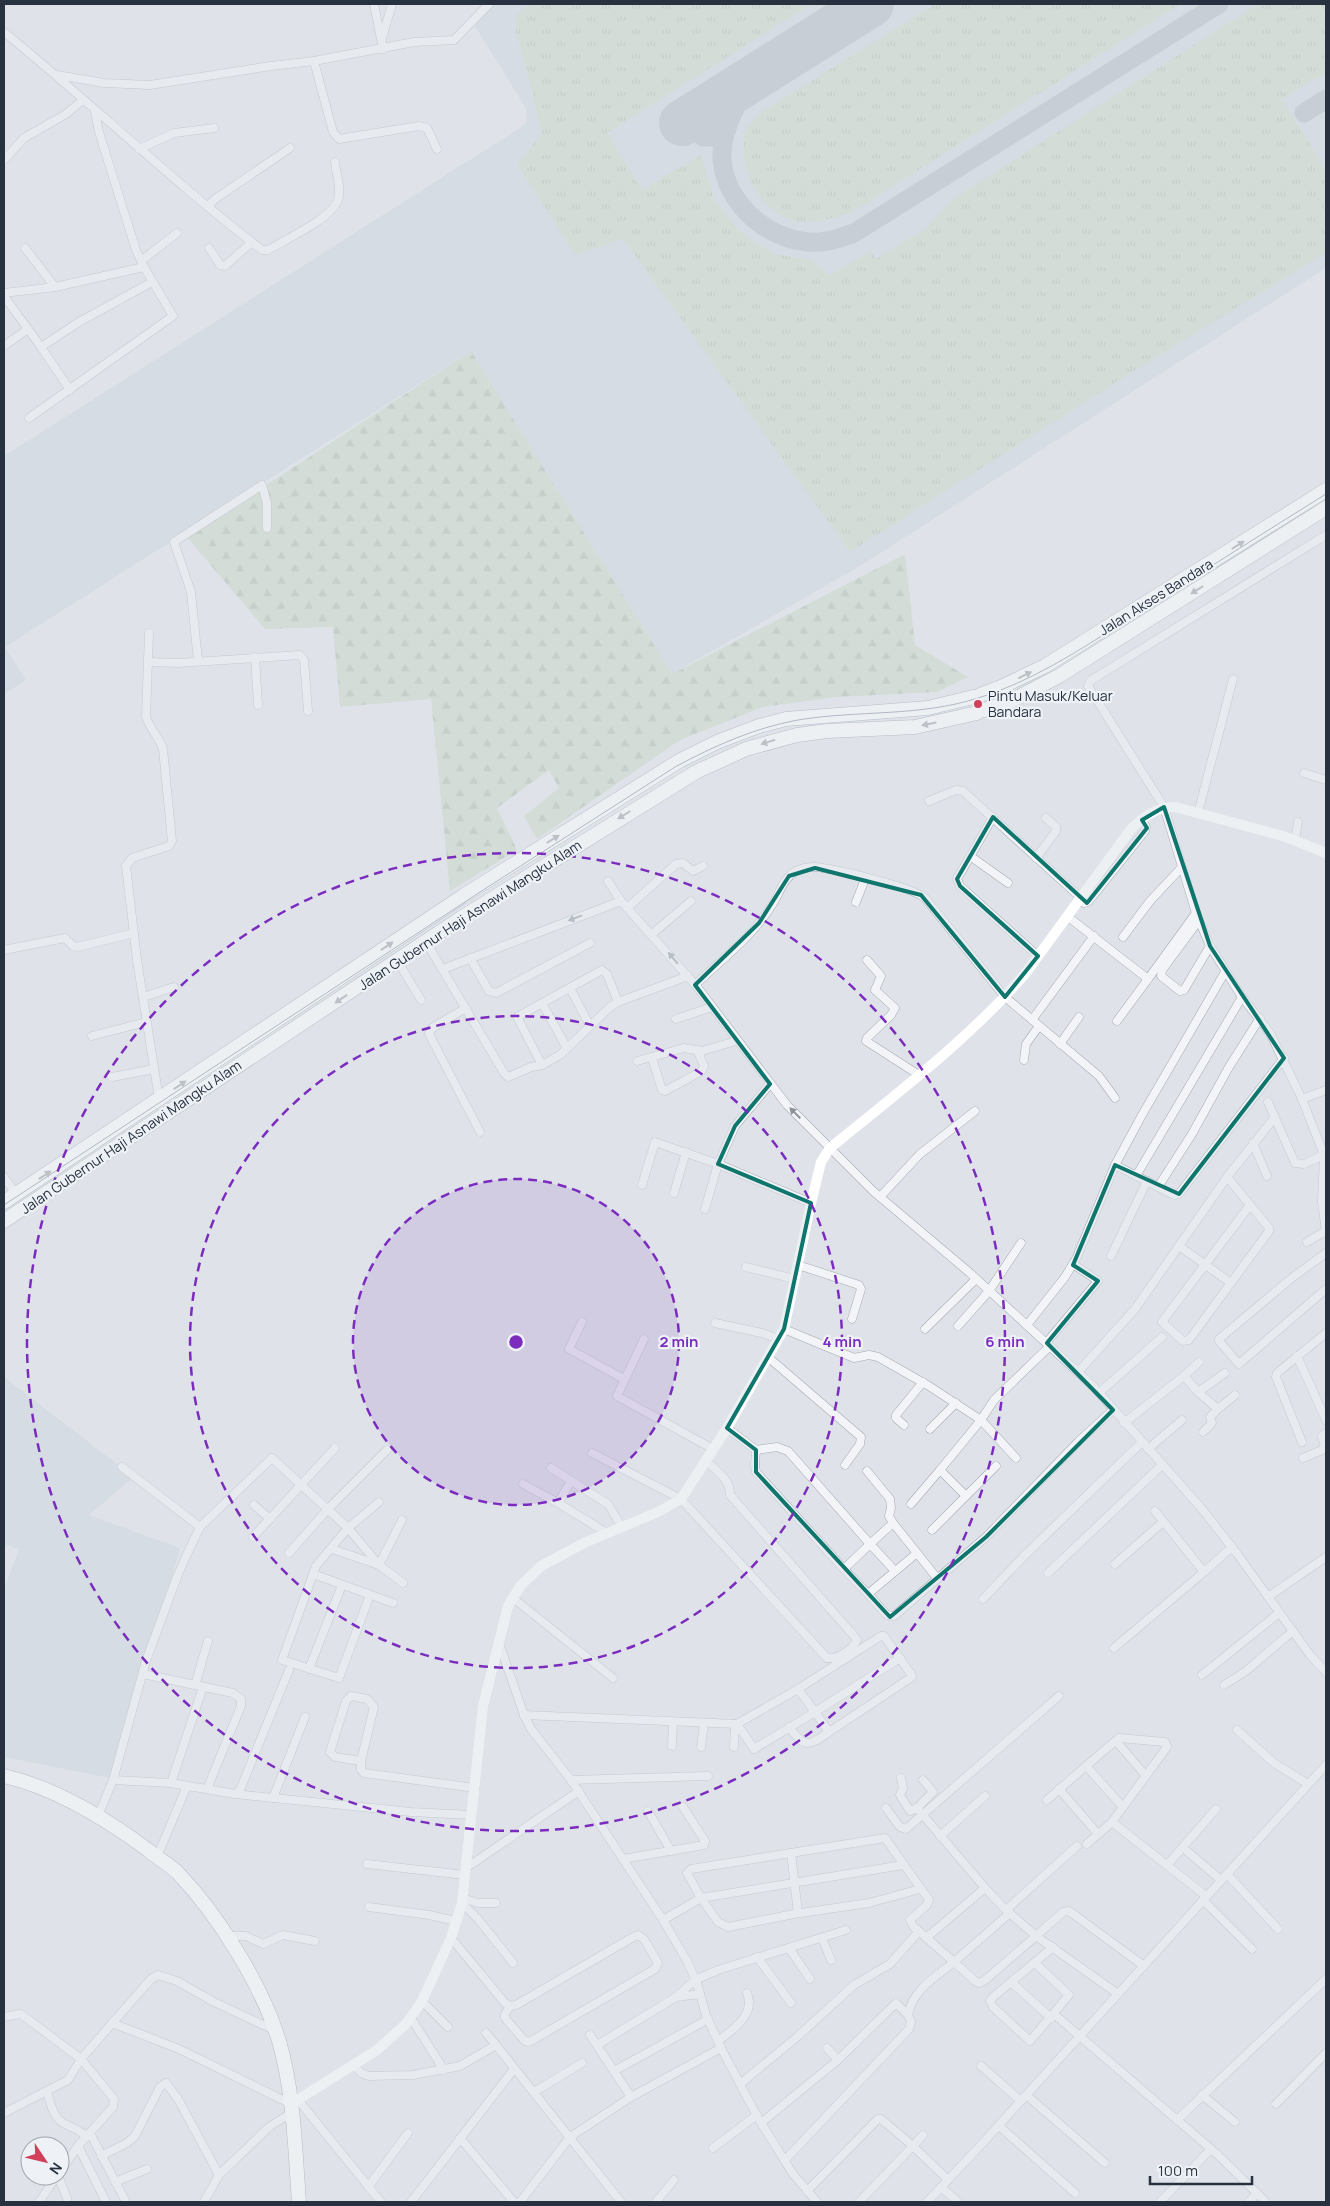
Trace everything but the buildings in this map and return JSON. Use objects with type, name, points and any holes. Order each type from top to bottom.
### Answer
[{"type":"highway","name":"Jalan Akses Bandara","points":[[976,696],[1001,687],[1045,666],[1326,490]]},
{"type":"highway","name":"Jalan Akses Bandara","points":[[981,712],[1005,704],[1066,672],[1326,508]]},
{"type":"highway","name":"Jalan Gubernur Haji Asnawi Mangku Alam","points":[[4,1202],[463,896],[679,761],[716,742],[786,719],[928,708],[976,696]]},
{"type":"highway","name":"Jalan Gubernur Haji Asnawi Mangku Alam","points":[[4,1221],[397,960],[696,772],[746,749],[774,740],[810,733],[915,727],[981,712]]},
{"type":"highway","points":[[523,858],[533,874]]},
{"type":"highway","points":[[4,1776],[35,1785],[98,1816],[157,1857],[176,1872],[196,1894],[227,1936],[259,1994],[274,2030],[287,2074],[294,2106],[299,2202]]},
{"type":"street","points":[[374,4],[383,49]]},
{"type":"street","points":[[382,38],[392,4]]},
{"type":"street","points":[[56,75],[104,83],[150,85],[314,61],[414,42],[454,40],[489,4]]},
{"type":"street","points":[[4,32],[56,75],[139,150],[262,250],[268,250],[325,216],[333,209],[339,194],[334,162]]},
{"type":"street","points":[[314,61],[333,132],[339,139],[419,126],[427,128],[437,149]]},
{"type":"street","points":[[4,160],[24,138],[66,114],[83,100]]},
{"type":"street","points":[[29,418],[173,316],[142,264],[131,236],[115,178],[99,132],[95,111]]},
{"type":"street","points":[[139,150],[174,133],[214,128]]},
{"type":"street","points":[[208,206],[215,199],[290,148]]},
{"type":"street","points":[[70,390],[4,295],[55,287],[142,264],[177,233]]},
{"type":"street","points":[[209,248],[220,266],[225,266],[252,242]]},
{"type":"street","points":[[25,248],[55,287]]},
{"type":"street","points":[[41,348],[79,322],[152,282]]},
{"type":"street","points":[[4,346],[28,329]]},
{"type":"street","points":[[198,661],[192,592],[174,542],[262,485],[267,503],[267,528]]},
{"type":"street","points":[[1307,1242],[1326,1232],[1324,1200],[1325,1158],[1302,1099],[1284,1058],[1260,1018],[1242,997],[1210,946],[1182,868],[1164,807],[1089,690],[1090,681],[1326,535]]},
{"type":"street","points":[[149,633],[146,717],[150,728],[163,749],[172,841],[169,846],[132,858],[127,863],[146,1022],[159,1099]]},
{"type":"street","points":[[149,662],[295,655],[302,657],[308,712]]},
{"type":"street","points":[[255,657],[258,705]]},
{"type":"street","points":[[1198,813],[1233,679]]},
{"type":"street","points":[[1304,773],[1326,780]]},
{"type":"street","points":[[930,800],[960,790],[993,817],[1079,899]]},
{"type":"street","points":[[204,2202],[219,2175],[269,2127],[294,2106],[391,2038],[410,2018],[422,2001],[451,1938],[462,1900],[483,1706],[508,1606],[528,1578],[541,1566],[584,1542],[658,1512],[681,1499],[727,1428],[784,1329],[821,1162],[830,1148],[919,1075],[1005,997],[1038,956],[1132,829],[1148,814],[1164,807],[1175,806],[1326,851]]},
{"type":"street","points":[[993,817],[958,876],[960,886],[1038,956]]},
{"type":"street","points":[[1036,858],[1056,831],[1056,827],[1046,818]]},
{"type":"street","points":[[1295,841],[1298,822]]},
{"type":"street","points":[[970,856],[1008,883]]},
{"type":"street","points":[[627,908],[676,864],[683,863],[693,871],[703,866]]},
{"type":"street","points":[[695,984],[759,923],[777,898],[785,880],[795,872],[807,867],[815,868],[913,892],[925,898],[1005,997],[1099,1076],[1115,1098]]},
{"type":"street","points":[[1123,937],[1150,901],[1182,868]]},
{"type":"street","points":[[856,902],[865,879]]},
{"type":"street","points":[[608,881],[621,901],[695,984],[787,1105],[880,1197],[1049,1344],[1099,1393],[1232,1547],[1310,1655],[1326,1672]]},
{"type":"street","points":[[443,969],[621,901]]},
{"type":"street","points":[[652,934],[691,901]]},
{"type":"street","points":[[1067,916],[1148,979]]},
{"type":"street","points":[[1198,916],[1162,970],[1161,976],[1180,991],[1184,990],[1210,946]]},
{"type":"street","points":[[1118,1021],[1148,979],[1198,916]]},
{"type":"street","points":[[4,950],[65,938],[73,946],[77,947],[134,933]]},
{"type":"street","points":[[1032,1020],[1094,936]]},
{"type":"street","points":[[426,942],[506,1076],[511,1077],[520,1071],[542,1065],[560,1056],[590,1026],[618,1002],[688,976]]},
{"type":"street","points":[[470,958],[489,991],[496,993],[590,943]]},
{"type":"street","points":[[397,960],[421,1000]]},
{"type":"street","points":[[867,960],[881,976],[875,990],[895,1008],[892,1016],[871,1034],[866,1041],[919,1075]]},
{"type":"street","points":[[542,1065],[517,1017],[600,970],[604,970],[607,974],[618,1002]]},
{"type":"street","points":[[1027,1325],[1073,1264],[1116,1165],[1142,1115],[1225,972]]},
{"type":"street","points":[[143,997],[174,987]]},
{"type":"street","points":[[570,988],[590,1026]]},
{"type":"street","points":[[1136,1176],[1242,997]]},
{"type":"street","points":[[542,1003],[567,1048]]},
{"type":"street","points":[[676,1019],[712,1007]]},
{"type":"street","points":[[466,1008],[432,1028],[429,1034],[480,1132]]},
{"type":"street","points":[[1060,1044],[1078,1017]]},
{"type":"street","points":[[1158,1186],[1192,1134],[1229,1067],[1260,1018]]},
{"type":"street","points":[[92,1036],[146,1022]]},
{"type":"street","points":[[1024,1060],[1026,1044],[1039,1026]]},
{"type":"street","points":[[637,1061],[684,1048],[698,1052],[736,1040]]},
{"type":"street","points":[[652,1058],[662,1090],[665,1091],[702,1071],[704,1066],[698,1052]]},
{"type":"street","points":[[1116,1165],[1174,1194],[1182,1191],[1284,1058]]},
{"type":"street","points":[[112,1077],[154,1068]]},
{"type":"street","points":[[705,1209],[718,1164],[735,1126],[770,1084]]},
{"type":"street","points":[[1302,1099],[1326,1090]]},
{"type":"street","points":[[1268,1102],[1295,1163],[1304,1164],[1325,1158]]},
{"type":"street","points":[[880,1197],[920,1154],[974,1111]]},
{"type":"street","points":[[1078,1372],[1135,1309],[1226,1177],[1275,1117]]},
{"type":"street","points":[[642,1185],[654,1143],[662,1143],[811,1203]]},
{"type":"street","points":[[1253,1143],[1267,1176]]},
{"type":"street","points":[[674,1193],[686,1152]]},
{"type":"street","points":[[4,1177],[16,1194]]},
{"type":"street","points":[[1226,1177],[1250,1205],[1269,1228],[1269,1231],[1189,1340],[1183,1342],[1162,1322],[1250,1205]]},
{"type":"street","points":[[1111,1256],[1147,1181]]},
{"type":"street","points":[[958,1326],[989,1291],[1021,1243]]},
{"type":"street","points":[[1178,1246],[1231,1283]]},
{"type":"street","points":[[1326,1253],[1293,1277],[1219,1339],[1219,1342],[1239,1364],[1326,1289]]},
{"type":"street","points":[[912,1504],[981,1420],[994,1400],[1049,1344],[1098,1281],[1073,1264]]},
{"type":"street","points":[[798,1265],[859,1285],[861,1289],[852,1319]]},
{"type":"street","points":[[746,1267],[795,1279]]},
{"type":"street","points":[[925,1329],[976,1279]]},
{"type":"street","points":[[582,1322],[568,1352],[624,1379]]},
{"type":"street","points":[[715,1323],[762,1333],[779,1339]]},
{"type":"street","points":[[784,1329],[854,1358],[869,1355],[878,1357],[923,1382],[981,1420],[1016,1458]]},
{"type":"street","points":[[1302,1442],[1276,1379],[1278,1373],[1297,1356],[1326,1336]]},
{"type":"street","points":[[1099,1393],[1162,1337]]},
{"type":"street","points":[[644,1340],[617,1396],[713,1449]]},
{"type":"street","points":[[1297,1356],[1326,1420]]},
{"type":"street","points":[[769,1358],[861,1437],[860,1444],[845,1465]]},
{"type":"street","points":[[1124,1423],[1184,1376],[1198,1362]]},
{"type":"street","points":[[1198,1392],[1225,1373]]},
{"type":"street","points":[[1184,1376],[1218,1410]]},
{"type":"street","points":[[904,1425],[896,1418],[896,1415],[923,1382]]},
{"type":"street","points":[[1203,1432],[1212,1424],[1210,1417],[1235,1395]]},
{"type":"street","points":[[930,1429],[956,1403]]},
{"type":"street","points":[[756,1450],[756,1472],[887,1615],[892,1617],[986,1537],[1079,1440],[1114,1410]]},
{"type":"street","points":[[1148,1449],[1182,1420]]},
{"type":"street","points":[[727,1428],[756,1450],[777,1447],[788,1451],[895,1571]]},
{"type":"street","points":[[1303,1458],[1324,1449],[1322,1436],[1326,1433]]},
{"type":"street","points":[[983,1599],[1022,1557],[1142,1442]]},
{"type":"street","points":[[253,1536],[335,1448]]},
{"type":"street","points":[[289,1553],[327,1510],[387,1450]]},
{"type":"street","points":[[592,1453],[681,1499],[827,1658],[836,1658],[855,1644],[856,1637],[730,1495],[730,1488],[727,1483],[706,1461]]},
{"type":"street","points":[[98,1816],[113,1780],[143,1674],[177,1577],[200,1528],[272,1458],[348,1528],[379,1565],[403,1583]]},
{"type":"street","points":[[1048,1573],[1162,1465]]},
{"type":"street","points":[[932,1530],[996,1466]]},
{"type":"street","points":[[122,1467],[200,1528]]},
{"type":"street","points":[[551,1468],[611,1507],[622,1527]]},
{"type":"street","points":[[940,1470],[966,1496]]},
{"type":"street","points":[[867,1471],[890,1500],[889,1516],[893,1523],[937,1578]]},
{"type":"street","points":[[558,1503],[571,1481]]},
{"type":"street","points":[[524,1484],[607,1533]]},
{"type":"street","points":[[370,1595],[339,1678],[282,1660],[316,1566],[348,1528],[379,1502]]},
{"type":"street","points":[[254,1505],[270,1519]]},
{"type":"street","points":[[1155,1511],[1204,1572]]},
{"type":"street","points":[[379,1565],[402,1520]]},
{"type":"street","points":[[1115,1564],[1163,1522]]},
{"type":"street","points":[[844,1569],[893,1523]]},
{"type":"street","points":[[1114,1648],[1232,1547]]},
{"type":"street","points":[[332,1549],[379,1565]]},
{"type":"street","points":[[868,1594],[917,1553]]},
{"type":"street","points":[[1268,1597],[1326,1557]]},
{"type":"street","points":[[313,1574],[393,1603]]},
{"type":"street","points":[[309,1669],[342,1585]]},
{"type":"street","points":[[513,1598],[614,1678]]},
{"type":"street","points":[[1202,1675],[1279,1613]]},
{"type":"street","points":[[1224,1685],[1246,1670],[1294,1631]]},
{"type":"street","points":[[524,1715],[736,1724],[798,1689],[881,1636],[885,1637],[912,1674],[911,1678],[820,1739],[806,1744],[801,1743],[789,1727]]},
{"type":"street","points":[[171,1783],[199,1686],[208,1641]]},
{"type":"street","points":[[499,1643],[524,1715],[531,1729],[579,1791],[662,1920],[695,1980],[706,2015],[719,2045],[761,2123],[785,2160],[817,2202]]},
{"type":"street","points":[[736,1724],[754,1748],[900,1658]]},
{"type":"street","points":[[235,1794],[240,1790],[289,1670]]},
{"type":"street","points":[[143,1674],[232,1693],[242,1702],[207,1789]]},
{"type":"street","points":[[798,1689],[829,1732]]},
{"type":"street","points":[[361,1761],[335,1757],[330,1752],[346,1701],[351,1696],[367,1699],[374,1707],[361,1761],[362,1772],[475,1788]]},
{"type":"street","points":[[886,1808],[904,1830],[1059,1696]]},
{"type":"street","points":[[272,1798],[305,1717]]},
{"type":"street","points":[[672,1746],[673,1722]]},
{"type":"street","points":[[701,1747],[704,1724]]},
{"type":"street","points":[[734,1747],[736,1724]]},
{"type":"street","points":[[1237,1730],[1274,1763],[1308,1784]]},
{"type":"street","points":[[1047,1800],[1116,1741],[1122,1738],[1166,1743],[1167,1747],[1112,1822],[1087,1844]]},
{"type":"street","points":[[1116,1741],[1146,1776]]},
{"type":"street","points":[[927,2202],[999,2126],[1326,1765]]},
{"type":"street","points":[[1086,1766],[1123,1807]]},
{"type":"street","points":[[571,1780],[708,1776]]},
{"type":"street","points":[[901,1778],[904,1786],[900,1795],[910,1810],[913,1811],[933,1792],[924,1780]]},
{"type":"street","points":[[113,1780],[171,1783],[272,1798],[472,1815]]},
{"type":"street","points":[[157,1857],[187,1786]]},
{"type":"street","points":[[1059,1789],[1098,1834]]},
{"type":"street","points":[[367,1864],[466,1872],[579,1791]]},
{"type":"street","points":[[940,1836],[985,1796]]},
{"type":"street","points":[[624,1859],[702,1846],[705,1843],[683,1807]]},
{"type":"street","points":[[917,1808],[922,1816],[1008,1912],[1036,1936],[1118,1994]]},
{"type":"street","points":[[1168,1864],[1216,1809]]},
{"type":"street","points":[[648,1811],[671,1851]]},
{"type":"street","points":[[1112,1822],[1168,1864],[1205,1898],[1252,1950]]},
{"type":"street","points":[[920,1889],[869,1903],[798,1913],[728,1927],[718,1922],[701,1898],[688,1873],[690,1869],[884,1838],[930,1902],[910,1920],[926,1938],[976,1981],[981,1983],[1063,1912],[1069,1911],[1144,1966]]},
{"type":"street","points":[[908,2015],[912,2001],[930,1979],[954,1962],[1077,1846]]},
{"type":"street","points":[[1188,1852],[1224,1877],[1278,1929]]},
{"type":"street","points":[[791,1853],[798,1913]]},
{"type":"street","points":[[662,1920],[701,1898],[903,1865]]},
{"type":"street","points":[[926,1938],[985,1888]]},
{"type":"street","points":[[462,1900],[478,1903],[496,1903]]},
{"type":"street","points":[[462,1900],[513,1963]]},
{"type":"street","points":[[369,1907],[429,1914],[456,1921]]},
{"type":"street","points":[[597,2045],[676,1997],[695,1980],[757,1957],[846,1930]]},
{"type":"street","points":[[740,2084],[797,2037],[854,1985],[890,1964],[919,1931]]},
{"type":"street","points":[[227,1936],[246,1936],[265,1944],[283,1935],[315,1941]]},
{"type":"street","points":[[451,1938],[505,2003],[510,2006],[516,2005],[638,1935],[644,1938],[658,1963],[655,1969],[531,2041],[527,2042],[524,2040],[505,2018],[505,2014],[510,2006]]},
{"type":"street","points":[[822,1938],[831,1960]]},
{"type":"street","points":[[1034,1962],[1069,1995],[1033,2039],[1029,2040],[990,2004],[992,1998],[1034,1962],[1053,1947]]},
{"type":"street","points":[[790,1948],[810,1979]]},
{"type":"street","points":[[757,1957],[791,2003]]},
{"type":"street","points":[[4,2113],[68,2080],[81,2059],[151,1979],[162,1975],[274,2030]]},
{"type":"street","points":[[1177,2120],[1326,1979]]},
{"type":"street","points":[[1011,1982],[1211,2149],[1266,2202]]},
{"type":"street","points":[[520,2202],[570,2137],[631,2097],[719,2045],[747,2012],[750,2000],[747,1993]]},
{"type":"street","points":[[676,1997],[700,1994]]},
{"type":"street","points":[[422,2001],[448,2027]]},
{"type":"street","points":[[761,2123],[838,2060],[896,2003],[908,2015],[911,2022],[909,2029],[785,2160]]},
{"type":"street","points":[[4,2017],[20,2014],[81,2059],[104,2085],[114,2101],[112,2107],[70,2158]]},
{"type":"street","points":[[410,2018],[444,2070]]},
{"type":"street","points":[[614,2071],[703,2022]]},
{"type":"street","points":[[112,2023],[179,2050],[294,2106],[380,2202]]},
{"type":"street","points":[[486,2033],[621,2202]]},
{"type":"street","points":[[590,2035],[631,2097]]},
{"type":"street","points":[[354,2065],[365,2075],[374,2077],[413,2075],[444,2070],[468,2063],[496,2045]]},
{"type":"street","points":[[827,2048],[838,2060]]},
{"type":"street","points":[[1276,2104],[1326,2053]]},
{"type":"street","points":[[534,2092],[582,2063]]},
{"type":"street","points":[[982,2066],[1105,2163]]},
{"type":"street","points":[[411,2202],[514,2069]]},
{"type":"street","points":[[101,2156],[127,2143],[135,2136],[160,2087],[166,2083],[178,2099],[219,2175]]},
{"type":"street","points":[[47,2092],[56,2117],[64,2124],[77,2128],[88,2135],[126,2202]]},
{"type":"street","points":[[1202,2096],[1235,2122]]},
{"type":"street","points":[[713,2148],[757,2115]]},
{"type":"street","points":[[807,2191],[879,2118],[913,2146],[948,2180]]},
{"type":"street","points":[[999,2126],[1075,2193]]},
{"type":"street","points":[[368,2187],[408,2133]]},
{"type":"street","points":[[859,2202],[923,2136]]},
{"type":"street","points":[[460,2138],[514,2202]]},
{"type":"street","points":[[78,2146],[106,2202]]},
{"type":"street","points":[[1160,2202],[1211,2149]]},
{"type":"street","points":[[115,2182],[147,2169]]},
{"type":"street","points":[[656,2202],[674,2180]]},
{"type":"street","points":[[39,2202],[50,2186]]},
{"type":"street","points":[[59,2202],[68,2200],[62,2186]]},
{"type":"street","points":[[941,2187],[958,2202]]},
{"type":"street","points":[[1249,2202],[1258,2193]]},
{"type":"highlighted area","points":[[1164,807],[1210,946],[1284,1058],[1179,1194],[1115,1165],[1073,1265],[1098,1281],[1047,1343],[1113,1410],[986,1537],[890,1617],[756,1472],[756,1450],[727,1428],[784,1329],[811,1203],[718,1164],[735,1126],[770,1084],[695,985],[759,923],[789,876],[815,868],[921,895],[1005,997],[1038,956],[960,886],[957,879],[993,817],[1087,903],[1147,828],[1142,820]]},
{"type":"shaded area","points":[[492,4],[1326,4],[1326,268],[860,566],[672,674],[471,351],[5,647],[26,680],[4,694],[4,456],[526,124],[527,110],[473,23]]},
{"type":"shaded area","points":[[4,1377],[134,1477],[89,1515],[180,1548],[115,1779],[4,1757],[4,1589],[19,1549],[4,1544]]},
{"type":"green space","points":[[529,4],[811,4],[607,133],[642,190],[701,155],[714,200],[739,231],[774,254],[811,260],[830,275],[871,251],[876,259],[925,229],[953,199],[1258,4],[1326,4],[1326,72],[1282,99],[1326,170],[1326,253],[1140,367],[850,552],[623,239],[575,255],[517,164],[542,134],[516,33],[516,15]]},
{"type":"green space","points":[[935,4],[1180,4],[849,214],[819,221],[804,222],[789,219],[770,208],[763,201],[752,183],[745,163],[744,139],[745,133],[751,124],[761,112]]},
{"type":"green space","points":[[471,351],[672,674],[905,554],[915,645],[968,677],[937,692],[837,697],[763,707],[680,740],[537,839],[524,816],[559,788],[549,770],[497,808],[517,850],[450,891],[431,699],[340,707],[333,627],[265,629],[187,537]]},
{"type":"taxiway","points":[[764,71],[741,99],[729,123],[722,147],[725,176],[732,192],[742,207],[755,220],[770,230],[786,237],[803,242],[821,242],[838,239],[854,233],[1219,4]]},
{"type":"taxiway","points":[[727,129],[718,137],[703,137],[693,126],[687,112],[693,102],[704,95],[716,92],[728,94]]},
{"type":"taxiway","points":[[1304,113],[1326,99]]},
{"type":"runway","points":[[682,123],[871,4]]},
{"type":"tram line","points":[[4,1205],[477,894],[675,767],[735,739],[782,723],[821,717],[911,711],[956,704],[978,698],[1022,681],[1084,647],[1326,494]]},
{"type":"place","name":"Pintu Masuk/Keluar Bandara","points":[[978,704]]}]
